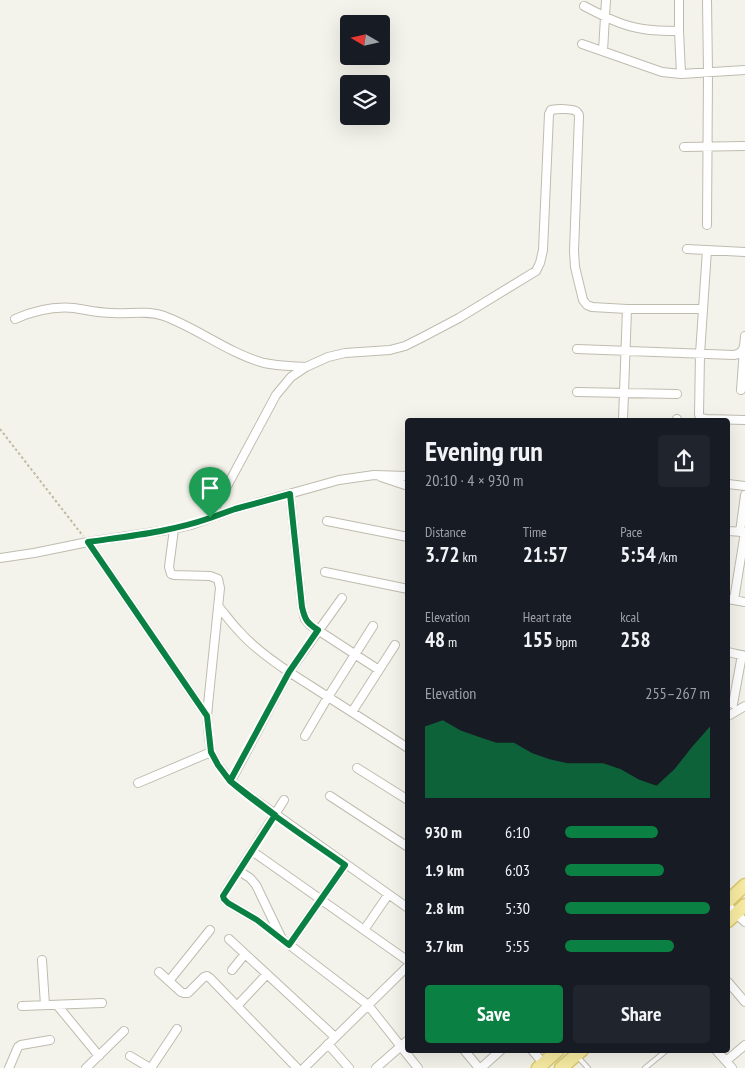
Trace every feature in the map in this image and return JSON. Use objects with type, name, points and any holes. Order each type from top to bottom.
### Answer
[{"type":"main road","points":[[730,899],[745,885]]},
{"type":"main road","points":[[540,1066],[555,1053]]},
{"type":"main road","points":[[561,1068],[578,1053]]},
{"type":"street","points":[[603,51],[606,0]]},
{"type":"street","points":[[680,0],[681,74]]},
{"type":"street","points":[[707,0],[707,225]]},
{"type":"street","points":[[584,6],[620,24],[643,29],[679,31]]},
{"type":"street","points":[[582,44],[662,72],[681,74],[745,70]]},
{"type":"street","points":[[210,518],[276,395],[291,377],[306,367],[328,357],[344,353],[390,350],[405,346],[459,318],[536,271],[540,264],[543,250],[549,114],[551,110],[574,110],[579,116],[574,251],[583,300],[592,307],[703,309]]},
{"type":"street","points":[[684,147],[745,146]]},
{"type":"street","points":[[687,249],[745,252]]},
{"type":"street","points":[[701,418],[699,415],[700,354],[707,250]]},
{"type":"street","points":[[15,319],[51,308],[73,308],[108,313],[147,313],[163,316],[252,359],[277,365],[306,367]]},
{"type":"street","points":[[623,418],[627,309]]},
{"type":"street","points":[[742,390],[745,336]]},
{"type":"street","points":[[577,349],[734,355],[743,352],[744,347]]},
{"type":"street","points":[[577,392],[677,394]]},
{"type":"street","points":[[730,419],[745,420]]},
{"type":"street","points":[[0,558],[174,529],[235,509],[339,480],[374,474],[405,476]]},
{"type":"street","points":[[374,474],[405,485]]},
{"type":"street","points":[[730,484],[745,486]]},
{"type":"street","points":[[290,494],[302,607],[305,619],[310,625],[379,670]]},
{"type":"street","points":[[745,494],[743,532],[731,599],[745,602]]},
{"type":"street","points":[[327,521],[405,536]]},
{"type":"street","points":[[174,529],[171,574],[210,576],[218,579],[220,588],[207,716],[211,752],[218,765],[230,781],[275,815],[405,906]]},
{"type":"street","points":[[730,531],[743,532]]},
{"type":"street","points":[[88,542],[207,716]]},
{"type":"street","points":[[325,572],[405,587]]},
{"type":"street","points":[[230,781],[289,672],[342,598]]},
{"type":"street","points":[[218,606],[249,642],[289,672],[405,746]]},
{"type":"street","points":[[305,736],[373,626]]},
{"type":"street","points":[[352,712],[395,645]]},
{"type":"street","points":[[730,652],[744,655],[730,704],[745,706]]},
{"type":"street","points":[[730,715],[745,706]]},
{"type":"street","points":[[138,783],[211,752]]},
{"type":"street","points":[[357,768],[405,798]]},
{"type":"street","points":[[330,796],[405,846]]},
{"type":"street","points":[[284,800],[223,896],[224,899],[257,920],[368,1005],[405,1051]]},
{"type":"street","points":[[252,851],[405,958]]},
{"type":"street","points":[[289,945],[345,865]]},
{"type":"street","points":[[239,871],[250,878],[256,885],[282,939]]},
{"type":"street","points":[[364,930],[388,895]]},
{"type":"street","points":[[734,911],[745,922]]},
{"type":"street","points":[[170,981],[210,930]]},
{"type":"street","points":[[229,940],[335,1037]]},
{"type":"street","points":[[232,970],[245,954]]},
{"type":"street","points":[[42,960],[45,1005]]},
{"type":"street","points":[[304,1068],[405,969]]},
{"type":"street","points":[[159,972],[184,993],[188,993],[204,977],[210,978],[297,1068]]},
{"type":"street","points":[[237,1006],[267,974]]},
{"type":"street","points":[[730,984],[745,1002]]},
{"type":"street","points":[[22,1006],[102,1003]]},
{"type":"street","points":[[57,1005],[99,1056]]},
{"type":"street","points":[[130,1056],[150,1068],[177,1029]]},
{"type":"street","points":[[86,1068],[124,1031]]},
{"type":"street","points":[[11,1067],[21,1044],[50,1040]]},
{"type":"street","points":[[376,1068],[405,1043]]},
{"type":"street","points":[[328,1044],[349,1068]]},
{"type":"street","points":[[718,1053],[727,1065],[745,1045]]},
{"type":"street","points":[[406,1053],[418,1068]]},
{"type":"street","points":[[467,1053],[480,1068],[498,1053]]},
{"type":"street","points":[[534,1053],[540,1066]]},
{"type":"lane","points":[[580,1053],[588,1068]]},
{"type":"lane","points":[[646,1068],[664,1053]]},
{"type":"path","points":[[0,429],[88,542]]},
{"type":"route","points":[[210,518],[191,525],[168,530],[88,542],[207,716],[211,752],[218,765],[230,781],[275,815],[223,896],[228,903],[257,920],[289,945],[345,865],[230,781],[289,672],[318,630],[305,619],[302,607],[290,494],[210,518]]}]
